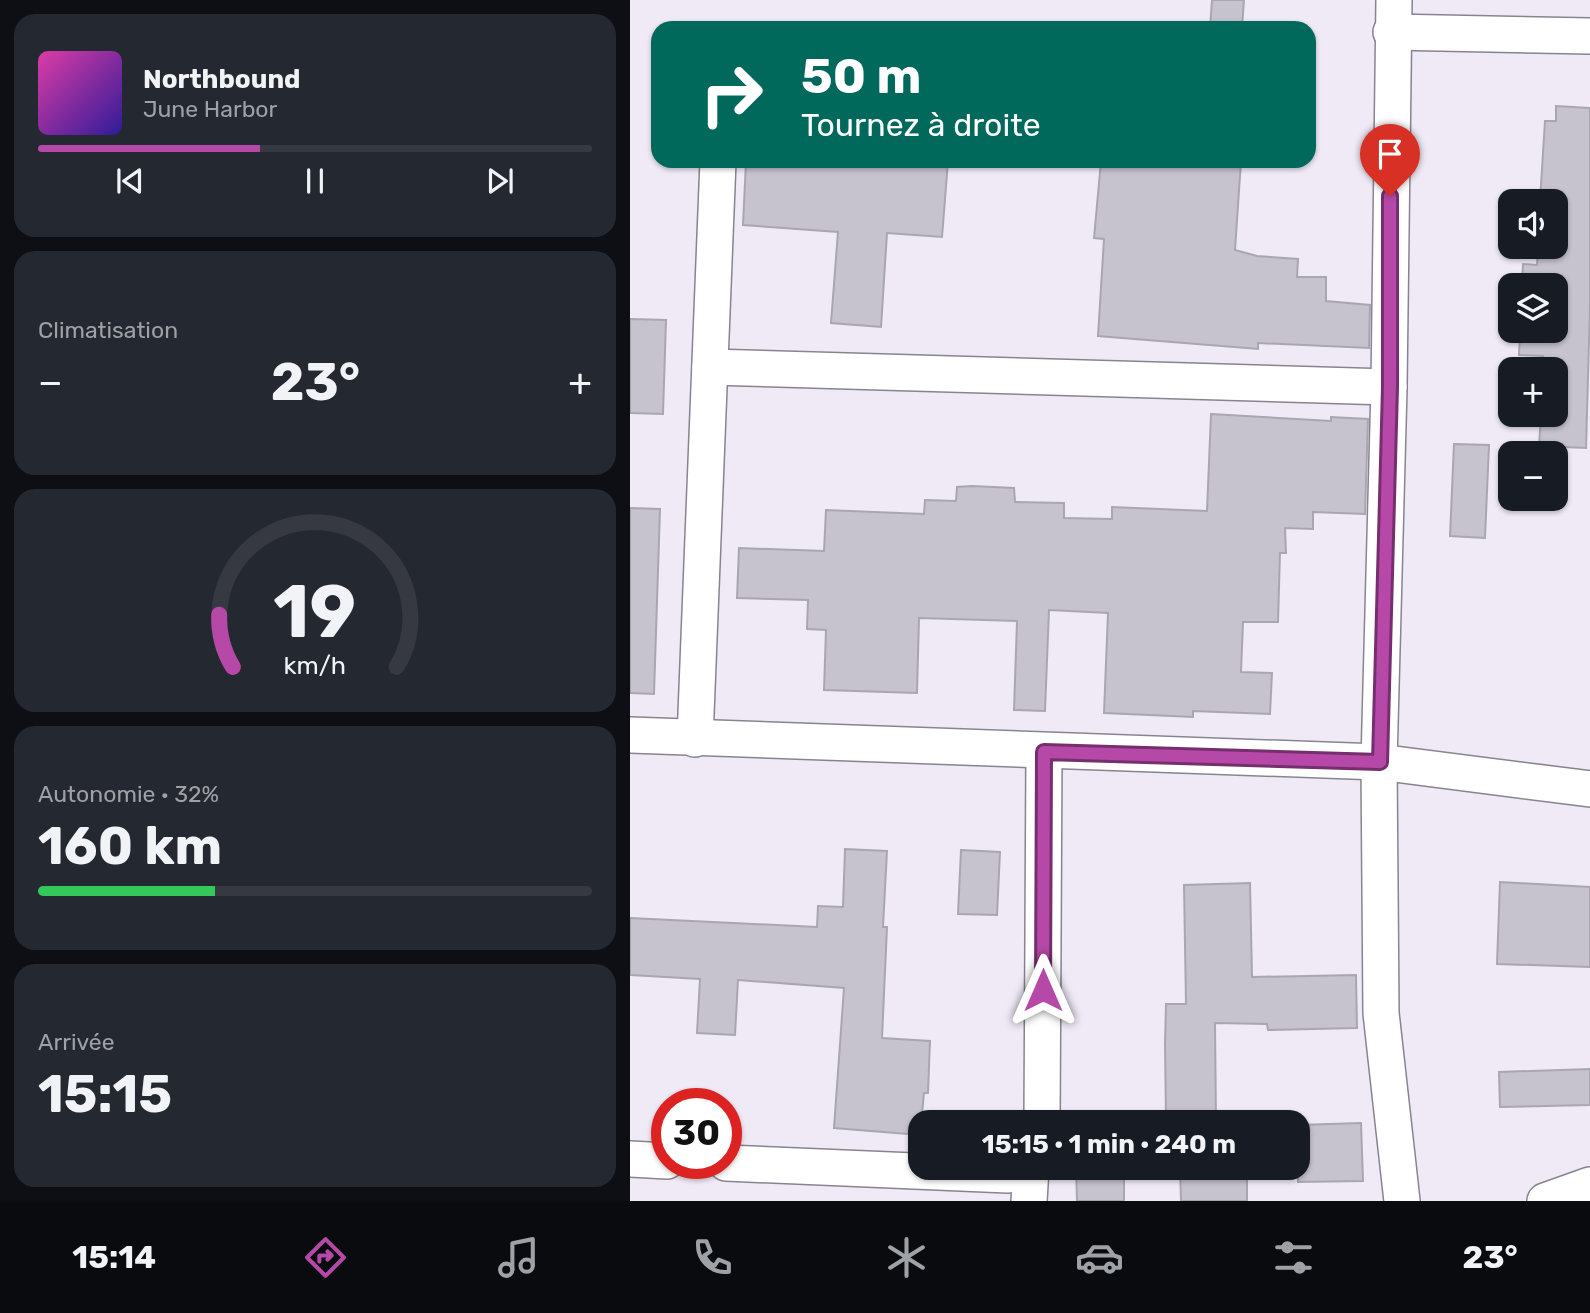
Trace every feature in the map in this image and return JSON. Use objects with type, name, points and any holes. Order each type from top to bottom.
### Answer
[{"type":"street","points":[[1402,1201],[1381,1013],[1380,762],[1390,387],[1392,16],[1590,36]]},
{"type":"street","points":[[695,739],[718,168]]},
{"type":"street","points":[[710,367],[1390,387]]},
{"type":"street","points":[[630,735],[1380,762],[1590,789]]},
{"type":"street","points":[[1042,1110],[1044,752]]},
{"type":"street","points":[[630,1159],[651,1160]]},
{"type":"street","points":[[742,1164],[908,1171]]},
{"type":"street","points":[[1545,1201],[1590,1185]]},
{"type":"building","points":[[1212,0],[1244,0],[1242,21],[1210,21]]},
{"type":"building","points":[[1556,106],[1590,108],[1590,308],[1586,448],[1568,447],[1568,441],[1539,441],[1540,427],[1568,427],[1568,357],[1519,355],[1520,343],[1568,343],[1568,273],[1523,273],[1523,264],[1537,265],[1537,259],[1568,259],[1568,189],[1541,189],[1545,121],[1556,121]]},
{"type":"building","points":[[746,168],[947,168],[942,237],[887,233],[881,327],[831,323],[838,232],[743,225]]},
{"type":"building","points":[[1100,168],[1241,168],[1235,250],[1257,256],[1298,259],[1297,277],[1326,277],[1326,301],[1370,305],[1369,348],[1258,343],[1258,349],[1098,336],[1104,239],[1094,238]]},
{"type":"building","points":[[630,319],[666,320],[663,414],[630,413]]},
{"type":"building","points":[[1211,414],[1331,421],[1331,417],[1368,419],[1365,514],[1313,512],[1313,529],[1285,528],[1286,553],[1280,553],[1278,622],[1243,622],[1241,672],[1272,673],[1270,714],[1193,711],[1193,717],[1104,713],[1108,613],[1049,610],[1045,711],[1014,710],[1017,621],[919,618],[917,693],[824,690],[826,630],[807,629],[808,600],[737,598],[739,548],[824,551],[826,510],[924,514],[925,500],[956,501],[957,487],[972,486],[1014,488],[1015,502],[1064,503],[1064,518],[1112,519],[1112,507],[1207,511]]},
{"type":"building","points":[[1454,444],[1489,445],[1485,538],[1450,536]]},
{"type":"building","points":[[630,508],[660,509],[654,694],[630,693]]},
{"type":"building","points":[[845,849],[887,851],[882,1038],[930,1041],[928,1093],[924,1093],[922,1110],[908,1110],[908,1134],[834,1128],[844,988],[738,980],[735,1035],[697,1033],[700,979],[630,975],[630,918],[817,927],[818,906],[843,907]]},
{"type":"building","points":[[961,850],[1000,852],[997,915],[958,914]]},
{"type":"building","points":[[1500,882],[1590,887],[1590,967],[1497,964]]},
{"type":"building","points":[[1250,883],[1252,977],[1356,975],[1357,1028],[1268,1030],[1267,1024],[1215,1023],[1216,1110],[1166,1110],[1166,1004],[1186,1004],[1184,885]]},
{"type":"building","points":[[1590,1069],[1590,1105],[1500,1107],[1499,1072]]},
{"type":"building","points":[[1361,1123],[1363,1181],[1298,1182],[1310,1180],[1310,1125]]},
{"type":"building","points":[[1076,1180],[1124,1180],[1124,1201],[1077,1201]]},
{"type":"building","points":[[1180,1180],[1247,1180],[1247,1201],[1181,1201]]},
{"type":"route","points":[[1043,990],[1044,752],[1380,762],[1390,387],[1390,196]]}]
